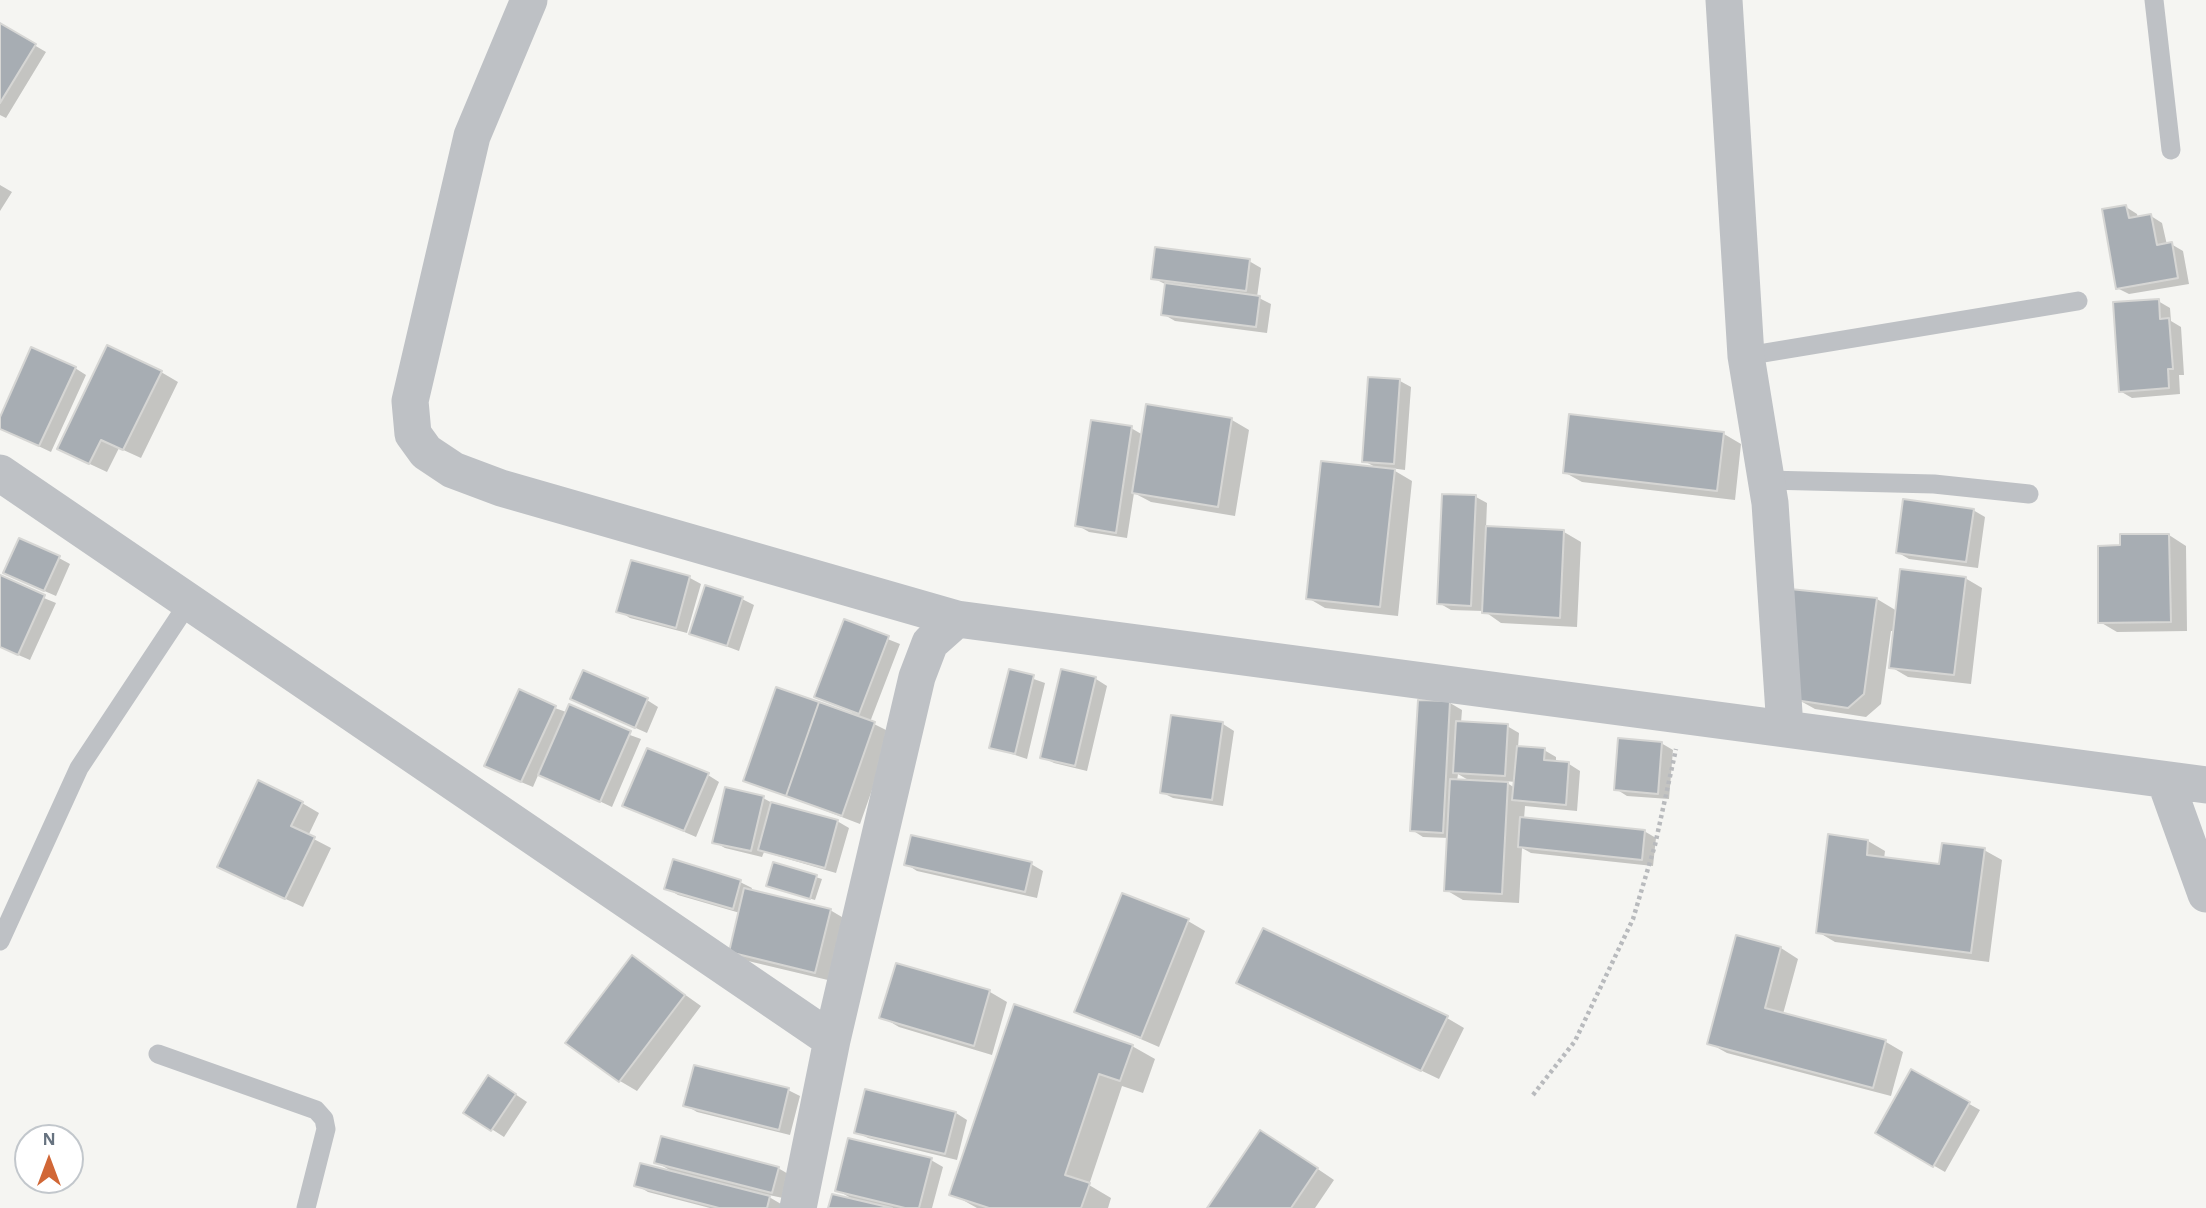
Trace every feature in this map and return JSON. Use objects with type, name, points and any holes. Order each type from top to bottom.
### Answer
[{"type":"street","points":[[529,0],[472,136],[410,401],[413,434],[426,452],[453,470],[501,488],[957,619],[2206,785]]},
{"type":"street","points":[[1724,0],[1746,356],[1766,480],[1785,728]]},
{"type":"street","points":[[0,473],[832,1040]]},
{"type":"street","points":[[799,1208],[832,1040],[917,677],[930,643],[957,619]]},
{"type":"street","points":[[2165,780],[2206,894]]},
{"type":"lane","points":[[2154,0],[2171,150]]},
{"type":"lane","points":[[1746,356],[2078,301]]},
{"type":"lane","points":[[1766,480],[1934,484],[2029,494]]},
{"type":"lane","points":[[0,941],[79,768],[189,602]]},
{"type":"lane","points":[[158,1054],[316,1110],[324,1119],[326,1129],[306,1208]]},
{"type":"path","points":[[1533,1095],[1575,1041],[1633,919],[1655,845],[1683,714]]},
{"type":"building","points":[[0,23],[36,44],[0,103]]},
{"type":"building","points":[[2126,205],[2129,218],[2151,214],[2157,245],[2172,242],[2178,278],[2116,289],[2102,209]]},
{"type":"building","points":[[1155,247],[1250,259],[1246,291],[1151,279]]},
{"type":"building","points":[[1165,283],[1260,296],[1256,327],[1161,315]]},
{"type":"building","points":[[2159,299],[2160,319],[2169,318],[2173,369],[2168,369],[2169,388],[2119,392],[2113,302]]},
{"type":"building","points":[[107,345],[162,371],[123,450],[101,440],[89,464],[57,449]]},
{"type":"building","points":[[31,347],[76,367],[39,446],[0,429],[0,417]]},
{"type":"building","points":[[1368,377],[1400,379],[1394,464],[1362,462]]},
{"type":"building","points":[[1146,404],[1232,418],[1218,507],[1132,493]]},
{"type":"building","points":[[1569,414],[1724,432],[1717,491],[1563,473]]},
{"type":"building","points":[[1091,420],[1132,426],[1116,533],[1075,526]]},
{"type":"building","points":[[1321,461],[1395,469],[1380,607],[1306,599]]},
{"type":"building","points":[[1442,494],[1476,495],[1471,606],[1437,604]]},
{"type":"building","points":[[1903,499],[1974,509],[1966,562],[1896,553]]},
{"type":"building","points":[[1486,526],[1564,530],[1560,618],[1482,613]]},
{"type":"building","points":[[2120,534],[2169,534],[2171,622],[2098,623],[2098,546],[2120,545]]},
{"type":"building","points":[[19,538],[60,556],[44,591],[3,573]]},
{"type":"building","points":[[631,560],[690,576],[676,628],[616,612]]},
{"type":"building","points":[[1900,569],[1966,577],[1954,675],[1889,668]]},
{"type":"building","points":[[0,575],[45,595],[18,655],[0,647]]},
{"type":"building","points":[[705,585],[743,597],[727,646],[689,634]]},
{"type":"building","points":[[1790,589],[1877,598],[1864,694],[1848,708],[1795,700]]},
{"type":"building","points":[[844,619],[889,636],[859,714],[814,697]]},
{"type":"building","points":[[1009,669],[1034,675],[1015,754],[989,748]]},
{"type":"building","points":[[1061,669],[1096,677],[1075,766],[1040,758]]},
{"type":"building","points":[[583,670],[648,698],[635,728],[570,699]]},
{"type":"building","points":[[776,687],[819,702],[786,796],[743,781]]},
{"type":"building","points":[[519,689],[556,706],[521,782],[484,766]]},
{"type":"building","points":[[1418,700],[1450,701],[1443,833],[1410,831]]},
{"type":"building","points":[[819,702],[875,722],[842,816],[786,796]]},
{"type":"building","points":[[569,704],[631,731],[600,802],[538,775]]},
{"type":"building","points":[[1171,715],[1223,722],[1212,800],[1160,793]]},
{"type":"building","points":[[1456,721],[1508,724],[1505,776],[1453,773]]},
{"type":"building","points":[[1618,738],[1662,742],[1658,794],[1614,790]]},
{"type":"building","points":[[1517,746],[1545,748],[1544,760],[1569,762],[1566,805],[1512,800]]},
{"type":"building","points":[[647,748],[709,773],[684,831],[622,806]]},
{"type":"building","points":[[1450,779],[1508,782],[1502,894],[1444,891]]},
{"type":"building","points":[[258,780],[303,802],[291,826],[315,837],[285,899],[217,867]]},
{"type":"building","points":[[725,787],[764,796],[751,851],[712,843]]},
{"type":"building","points":[[771,802],[838,820],[825,868],[758,850]]},
{"type":"building","points":[[1520,817],[1645,830],[1642,860],[1518,847]]},
{"type":"building","points":[[1828,834],[1868,840],[1867,855],[1939,864],[1942,843],[1985,848],[1971,953],[1816,933]]},
{"type":"building","points":[[911,835],[1032,862],[1025,892],[904,865]]},
{"type":"building","points":[[673,859],[741,880],[733,909],[664,889]]},
{"type":"building","points":[[773,862],[817,875],[810,899],[766,886]]},
{"type":"building","points":[[744,888],[831,909],[815,973],[729,952]]},
{"type":"building","points":[[1122,893],[1189,919],[1141,1038],[1074,1012]]},
{"type":"building","points":[[1263,928],[1448,1016],[1421,1071],[1236,983]]},
{"type":"building","points":[[1736,935],[1781,947],[1765,1008],[1886,1040],[1873,1088],[1707,1044]]},
{"type":"building","points":[[632,955],[685,995],[619,1082],[565,1043]]},
{"type":"building","points":[[896,963],[990,990],[974,1046],[879,1018]]},
{"type":"building","points":[[1014,1004],[1133,1045],[1120,1081],[1099,1074],[1065,1175],[1090,1183],[1081,1208],[989,1208],[949,1195]]},
{"type":"building","points":[[694,1065],[789,1088],[779,1130],[683,1106]]},
{"type":"building","points":[[1911,1069],[1970,1102],[1933,1167],[1875,1133]]},
{"type":"building","points":[[488,1075],[516,1094],[491,1131],[463,1113]]},
{"type":"building","points":[[865,1089],[956,1112],[945,1154],[854,1133]]},
{"type":"building","points":[[1260,1130],[1318,1168],[1291,1208],[1207,1208]]},
{"type":"building","points":[[661,1136],[779,1167],[772,1193],[654,1163]]},
{"type":"building","points":[[848,1138],[932,1158],[919,1208],[905,1208],[835,1191]]},
{"type":"building","points":[[640,1163],[770,1196],[767,1208],[719,1208],[634,1186]]},
{"type":"building","points":[[832,1194],[892,1208],[828,1208]]}]
